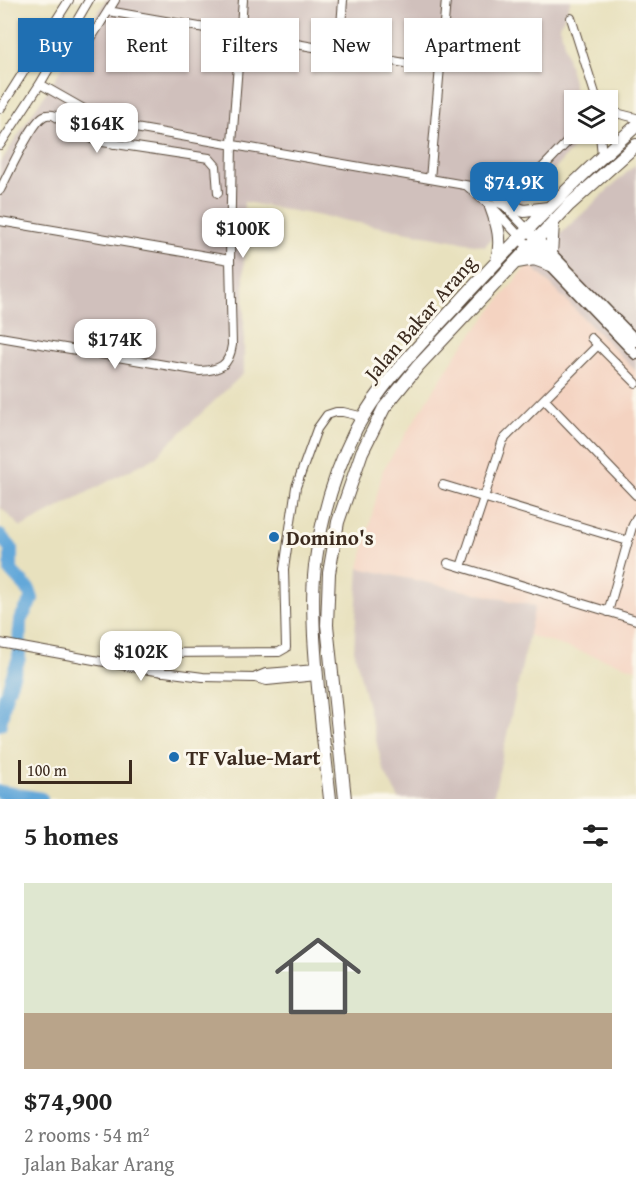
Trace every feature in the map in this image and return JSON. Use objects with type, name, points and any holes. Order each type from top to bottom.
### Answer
[{"type":"main road","name":"Jalan Bakar Arang","points":[[345,799],[327,626],[329,573],[338,522],[362,452],[384,408],[418,366],[517,262],[529,238],[549,208],[636,126]]},
{"type":"main road","name":"Jalan Bakar Arang","points":[[330,799],[316,672],[313,600],[315,560],[325,513],[337,475],[356,430],[411,352],[497,261],[553,223],[569,205],[636,145]]},
{"type":"main road","points":[[497,261],[500,234],[496,204],[524,212],[549,208]]},
{"type":"main road","points":[[551,260],[553,223]]},
{"type":"main road","points":[[529,238],[636,341]]},
{"type":"main road","points":[[517,262],[534,259],[551,260],[636,354]]},
{"type":"street","points":[[0,109],[69,0]]},
{"type":"street","points":[[0,145],[40,84],[89,0]]},
{"type":"street","points":[[94,33],[115,0]]},
{"type":"street","points":[[241,18],[243,0]]},
{"type":"street","points":[[342,18],[343,0]]},
{"type":"street","points":[[444,18],[446,0]]},
{"type":"street","points":[[108,11],[201,28]]},
{"type":"street","points":[[571,18],[594,90]]},
{"type":"street","points":[[0,337],[200,371],[213,370],[231,357],[232,143],[237,72]]},
{"type":"street","points":[[430,179],[439,72]]},
{"type":"street","points":[[40,84],[105,121],[118,125],[482,188],[529,238]]},
{"type":"street","points":[[618,114],[636,118]]},
{"type":"street","points":[[0,190],[28,136],[41,117],[53,115],[96,141],[209,158],[216,166],[218,193]]},
{"type":"street","points":[[114,144],[118,125]]},
{"type":"street","points":[[519,192],[565,144]]},
{"type":"street","points":[[601,144],[602,156]]},
{"type":"street","points":[[0,221],[230,260]]},
{"type":"street","points":[[591,338],[636,382]]},
{"type":"street","points":[[460,567],[503,440],[598,345]]},
{"type":"street","points":[[544,399],[636,495]]},
{"type":"street","points":[[161,672],[162,653],[279,652],[286,648],[284,569],[296,487],[317,429],[327,415],[343,412],[364,417]]},
{"type":"street","points":[[443,485],[628,541]]},
{"type":"street","points":[[608,612],[636,518]]},
{"type":"street","points":[[448,563],[636,620]]},
{"type":"street","points":[[0,643],[161,672],[202,677],[255,678],[267,681],[316,672]]},
{"type":"shaded area","points":[[106,0],[571,0],[560,26],[575,90],[564,90],[564,144],[577,144],[485,246],[244,202],[244,373],[155,457],[21,527],[0,507],[0,163],[59,72],[94,72],[94,18]]},
{"type":"shaded area","points":[[636,164],[636,371],[529,263]]},
{"type":"shaded area","points":[[529,263],[636,371],[636,669],[528,635],[535,606],[359,568],[383,470],[458,352]]},
{"type":"shaded area","points":[[359,568],[535,606],[493,799],[399,799],[383,769],[354,650]]},
{"type":"waterway","points":[[0,536],[11,548],[11,571],[29,590],[32,599],[20,620],[19,658],[5,698],[0,724]]},
{"type":"waterway","points":[[0,792],[41,799]]},
{"type":"place","name":"Domino's","points":[[274,537]]},
{"type":"place","name":"TF Value-Mart","points":[[174,757]]}]
